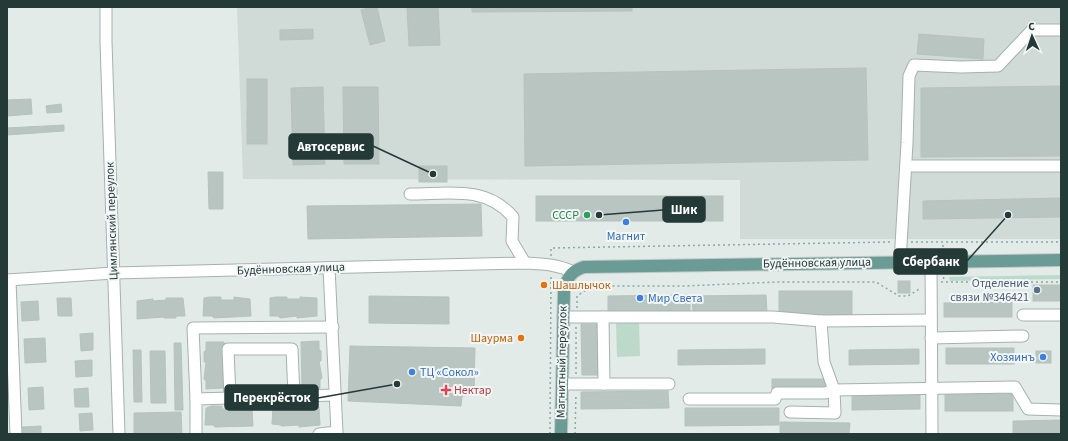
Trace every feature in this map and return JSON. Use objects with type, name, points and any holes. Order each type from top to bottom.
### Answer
[{"type":"main road","name":"Будённовская улица","points":[[573,272],[584,267],[1061,260]]},
{"type":"main road","name":"Магнитный переулок","points":[[561,434],[564,290],[567,278],[573,272]]},
{"type":"street","name":"Цимлянский переулок","points":[[106,7],[119,434]]},
{"type":"street","points":[[900,262],[906,166],[909,76],[914,65],[961,68],[998,66],[1032,30],[1061,30]]},
{"type":"street","points":[[906,166],[1061,166]]},
{"type":"street","points":[[410,194],[475,194],[495,200],[505,207],[513,217],[512,241],[525,263]]},
{"type":"street","points":[[931,261],[932,434]]},
{"type":"street","name":"Будённовская улица","points":[[8,280],[114,273],[525,263],[551,264],[563,267],[573,272]]},
{"type":"street","points":[[319,434],[336,432],[333,327],[329,268]]},
{"type":"street","points":[[8,280],[16,434]]},
{"type":"street","points":[[1023,315],[1061,315]]},
{"type":"street","points":[[563,317],[773,317],[821,321],[931,320]]},
{"type":"street","points":[[603,317],[604,384]]},
{"type":"street","points":[[790,412],[835,413],[834,390],[824,362],[821,321]]},
{"type":"street","points":[[196,434],[193,328],[333,327]]},
{"type":"street","points":[[931,338],[1023,336]]},
{"type":"street","points":[[230,398],[228,349],[292,349],[294,396]]},
{"type":"street","points":[[562,384],[669,384]]},
{"type":"street","points":[[689,399],[775,399],[777,393],[825,394],[834,390],[1015,387],[1028,410],[1061,410]]},
{"type":"street","points":[[196,399],[335,395]]},
{"type":"path","points":[[575,434],[577,296],[589,288],[608,286],[685,286],[777,282],[876,282],[899,296],[908,296],[931,282],[1061,282]]},
{"type":"shaded area","points":[[237,7],[1061,7],[1061,239],[740,239],[740,180],[243,179]]},
{"type":"green space","points":[[1061,275],[1061,279],[950,281],[949,277]]},
{"type":"green space","points":[[616,322],[639,322],[640,356],[617,357]]},
{"type":"building","points":[[377,7],[385,41],[370,45],[361,10]]},
{"type":"building","points":[[407,7],[438,7],[440,45],[409,46]]},
{"type":"building","points":[[472,7],[632,7],[632,11],[472,12]]},
{"type":"building","points":[[313,29],[313,39],[280,40],[280,30]]},
{"type":"building","points":[[919,34],[984,39],[983,59],[917,54]]},
{"type":"building","points":[[866,68],[868,160],[525,166],[524,74]]},
{"type":"building","points":[[247,79],[267,79],[267,144],[247,144]]},
{"type":"building","points":[[1061,86],[1061,156],[921,157],[921,88]]},
{"type":"building","points":[[323,87],[325,164],[293,165],[291,88]]},
{"type":"building","points":[[343,87],[378,87],[379,164],[344,164]]},
{"type":"building","points":[[31,99],[32,114],[7,116],[7,100]]},
{"type":"building","points":[[61,104],[62,112],[47,113],[46,106]]},
{"type":"building","points":[[64,125],[64,131],[7,135],[7,128]]},
{"type":"building","points":[[419,166],[447,166],[447,182],[419,182]]},
{"type":"building","points":[[208,172],[223,172],[223,209],[209,209]]},
{"type":"building","points":[[536,196],[723,196],[723,221],[536,221]]},
{"type":"building","points":[[1061,198],[1061,217],[923,219],[923,201]]},
{"type":"building","points":[[481,204],[482,236],[308,239],[307,206]]},
{"type":"building","points":[[898,281],[910,281],[910,293],[898,293]]},
{"type":"building","points":[[1033,285],[1061,285],[1061,301],[1033,301]]},
{"type":"building","points":[[779,291],[852,291],[852,316],[779,316]]},
{"type":"building","points":[[690,295],[690,311],[608,312],[608,296]]},
{"type":"building","points":[[766,295],[767,312],[693,313],[692,296]]},
{"type":"building","points":[[369,296],[449,297],[449,324],[369,323]]},
{"type":"building","points":[[221,297],[221,300],[234,300],[234,297],[250,299],[251,316],[214,318],[212,316],[203,316],[204,298]]},
{"type":"building","points":[[287,297],[287,299],[300,299],[300,297],[317,298],[317,316],[280,318],[278,316],[270,316],[270,298]]},
{"type":"building","points":[[57,298],[71,298],[72,316],[58,316]]},
{"type":"building","points":[[166,298],[183,298],[185,316],[176,316],[176,318],[164,317],[137,319],[137,301],[153,299],[153,301],[166,300]]},
{"type":"building","points":[[38,301],[39,320],[22,321],[21,302]]},
{"type":"building","points":[[1012,302],[1012,317],[944,317],[944,303]]},
{"type":"building","points":[[581,324],[598,324],[599,375],[582,375]]},
{"type":"building","points":[[93,333],[93,350],[81,351],[80,334]]},
{"type":"building","points":[[45,338],[46,362],[25,363],[24,339]]},
{"type":"building","points":[[319,341],[321,361],[319,361],[322,378],[320,380],[320,388],[302,388],[301,342]]},
{"type":"building","points":[[206,342],[224,342],[224,388],[206,389],[206,381],[204,379],[206,362],[204,362],[204,352],[206,350]]},
{"type":"building","points":[[174,343],[181,343],[183,410],[175,410]]},
{"type":"building","name":"ТЦ «Сокол»","points":[[350,346],[475,348],[474,395],[462,396],[461,406],[348,401]]},
{"type":"building","points":[[946,348],[1014,348],[1014,364],[946,364]]},
{"type":"building","points":[[765,349],[765,364],[678,365],[678,350]]},
{"type":"building","points":[[919,349],[919,364],[849,365],[849,350]]},
{"type":"building","points":[[133,350],[141,350],[142,402],[134,402]]},
{"type":"building","points":[[150,351],[165,351],[166,403],[151,403]]},
{"type":"building","points":[[1036,351],[1051,351],[1051,363],[1036,363]]},
{"type":"building","points":[[92,360],[92,376],[76,377],[75,361]]},
{"type":"building","points":[[772,379],[825,379],[825,388],[772,389]]},
{"type":"building","points":[[43,387],[44,409],[29,410],[28,388]]},
{"type":"building","points":[[88,388],[89,407],[75,407],[74,389]]},
{"type":"building","points":[[668,391],[669,408],[581,409],[581,392]]},
{"type":"building","points":[[920,394],[920,409],[852,410],[852,395]]},
{"type":"building","points":[[945,394],[1013,394],[1013,411],[945,411]]},
{"type":"building","points":[[279,405],[289,406],[289,408],[302,408],[302,406],[319,407],[320,425],[299,427],[299,425],[282,426],[272,424],[273,407]]},
{"type":"building","points":[[212,406],[222,406],[222,409],[235,409],[235,406],[252,408],[253,426],[215,427],[213,425],[205,425],[206,408]]},
{"type":"building","points":[[685,408],[779,408],[779,425],[685,426]]},
{"type":"building","points":[[181,412],[182,434],[134,434],[134,413]]},
{"type":"building","points":[[92,413],[93,430],[80,431],[79,414]]},
{"type":"building","points":[[1061,420],[1061,434],[1013,434],[1013,421]]},
{"type":"building","points":[[780,422],[850,423],[849,434],[780,434]]},
{"type":"building","points":[[41,426],[41,434],[22,434],[22,427]]},
{"type":"place","name":"Автосервис","points":[[433,174]]},
{"type":"place","name":"СССР","points":[[587,215]]},
{"type":"place","name":"Шик","points":[[599,215]]},
{"type":"place","name":"Сбербанк","points":[[1008,215]]},
{"type":"place","name":"Магнит","points":[[626,222]]},
{"type":"place","name":"Шашлычок","points":[[544,285]]},
{"type":"place","name":"Отделение связи №346421","points":[[1037,290]]},
{"type":"place","name":"Мир Света","points":[[640,298]]},
{"type":"place","name":"Шаурма","points":[[521,338]]},
{"type":"place","name":"Хозяинъ","points":[[1043,357]]},
{"type":"place","name":"ТЦ «Сокол»","points":[[412,372]]},
{"type":"place","name":"Перекрёсток","points":[[397,384]]},
{"type":"place","name":"Нектар","points":[[446,390]]}]
